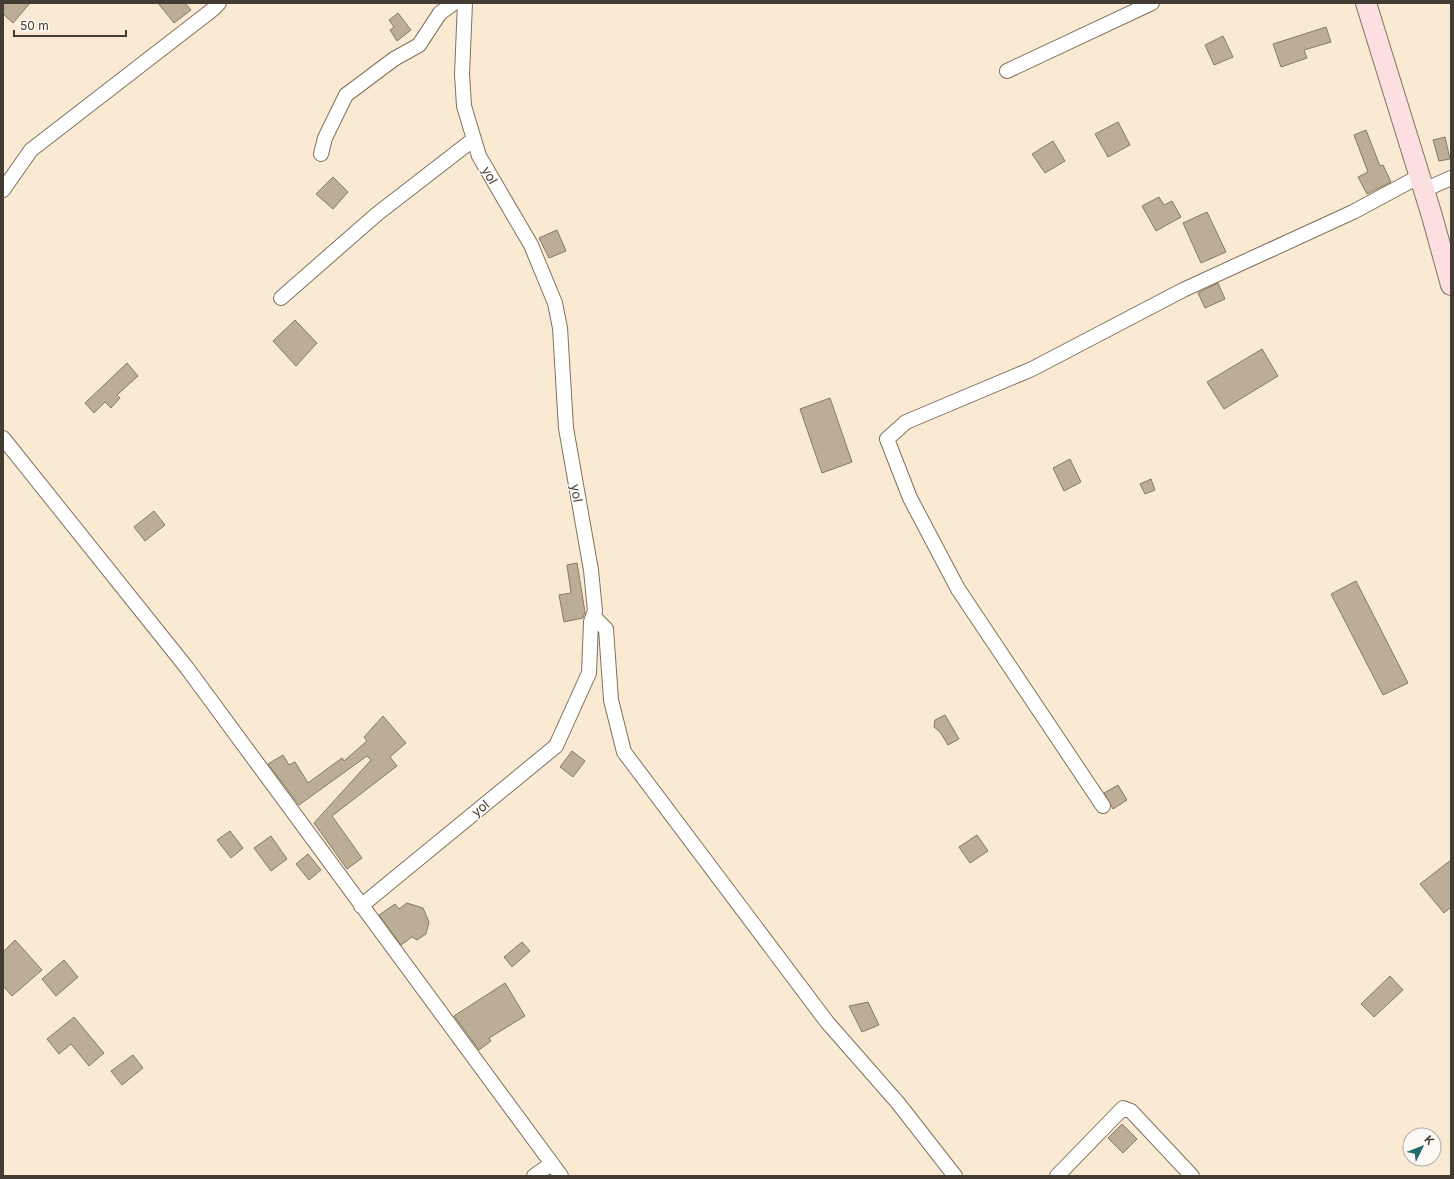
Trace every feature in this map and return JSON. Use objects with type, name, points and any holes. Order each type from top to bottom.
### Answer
[{"type":"main road","points":[[1366,3],[1422,183],[1451,285]]},
{"type":"street","points":[[3,190],[30,150],[212,10],[219,3]]},
{"type":"street","points":[[321,154],[325,138],[346,95],[394,59],[419,45],[440,13],[454,3]]},
{"type":"street","name":"yol","points":[[361,906],[556,746],[589,673],[594,610],[591,570],[566,428],[560,328],[555,303],[531,245],[480,156],[464,106],[462,82],[465,3]]},
{"type":"street","points":[[1007,71],[1152,3]]},
{"type":"street","points":[[281,298],[377,214],[474,139]]},
{"type":"street","points":[[1103,806],[958,589],[910,498],[888,439],[906,422],[1032,369],[1183,290],[1352,212],[1422,183],[1451,178]]},
{"type":"street","points":[[3,438],[188,668],[361,906],[561,1176]]},
{"type":"street","points":[[593,616],[606,629],[611,700],[624,752],[827,1022],[898,1102],[955,1176]]},
{"type":"street","points":[[1057,1176],[1123,1108],[1131,1111],[1192,1176]]},
{"type":"street","points":[[534,1176],[551,1164]]},
{"type":"building","points":[[3,3],[30,3],[13,23],[3,14]]},
{"type":"building","points":[[158,3],[185,3],[191,10],[174,23]]},
{"type":"building","points":[[398,13],[411,30],[397,41],[390,30],[394,27],[389,20]]},
{"type":"building","points":[[1326,27],[1331,42],[1304,50],[1307,58],[1281,67],[1273,44]]},
{"type":"building","points":[[1223,36],[1233,57],[1214,65],[1205,45]]},
{"type":"building","points":[[1118,122],[1130,145],[1108,157],[1095,134]]},
{"type":"building","points":[[1366,130],[1380,166],[1383,165],[1391,182],[1367,194],[1358,177],[1368,172],[1354,135]]},
{"type":"building","points":[[1445,137],[1450,159],[1439,161],[1433,140]]},
{"type":"building","points":[[1053,141],[1065,161],[1045,173],[1032,154]]},
{"type":"building","points":[[333,177],[348,192],[333,209],[316,194]]},
{"type":"building","points":[[1159,197],[1164,205],[1172,201],[1181,217],[1156,231],[1142,206]]},
{"type":"building","points":[[1207,212],[1226,252],[1201,263],[1183,223]]},
{"type":"building","points":[[557,230],[566,251],[549,258],[539,238]]},
{"type":"building","points":[[1218,283],[1225,299],[1205,308],[1198,293]]},
{"type":"building","points":[[295,320],[317,343],[296,366],[273,341]]},
{"type":"building","points":[[1262,349],[1278,376],[1224,409],[1207,382]]},
{"type":"building","points":[[127,363],[138,376],[117,395],[120,398],[111,408],[105,402],[94,413],[85,403]]},
{"type":"building","points":[[830,398],[852,462],[822,473],[800,409]]},
{"type":"building","points":[[1070,459],[1081,482],[1064,491],[1053,468]]},
{"type":"building","points":[[1151,479],[1155,490],[1145,494],[1140,484]]},
{"type":"building","points":[[154,511],[165,525],[145,541],[134,527]]},
{"type":"building","points":[[577,563],[585,612],[583,618],[564,622],[559,595],[571,593],[567,565]]},
{"type":"building","points":[[1356,581],[1408,683],[1383,695],[1331,594]]},
{"type":"building","points":[[945,715],[959,739],[948,745],[940,732],[934,727],[935,720]]},
{"type":"building","points":[[383,716],[406,743],[390,757],[397,766],[332,816],[362,858],[347,869],[314,823],[371,760],[367,756],[299,805],[268,764],[283,755],[289,765],[295,762],[308,783],[342,758],[344,761],[367,741],[364,737]]},
{"type":"building","points":[[572,751],[585,761],[573,777],[560,767]]},
{"type":"building","points":[[1118,785],[1127,800],[1113,809],[1104,793]]},
{"type":"building","points":[[230,831],[243,848],[231,858],[217,840]]},
{"type":"building","points":[[977,835],[988,851],[970,863],[959,847]]},
{"type":"building","points":[[271,836],[287,859],[271,871],[254,848]]},
{"type":"building","points":[[308,854],[321,870],[309,880],[296,864]]},
{"type":"building","points":[[1451,860],[1451,907],[1444,913],[1420,884]]},
{"type":"building","points":[[407,903],[423,908],[429,922],[426,934],[417,940],[412,937],[401,945],[379,915],[395,904],[399,909]]},
{"type":"building","points":[[15,940],[42,970],[12,996],[3,986],[3,952]]},
{"type":"building","points":[[522,942],[530,951],[512,967],[504,957]]},
{"type":"building","points":[[64,960],[78,977],[56,996],[42,979]]},
{"type":"building","points":[[1390,976],[1403,990],[1374,1017],[1361,1004]]},
{"type":"building","points":[[505,983],[525,1016],[489,1038],[491,1041],[479,1050],[454,1016]]},
{"type":"building","points":[[868,1002],[879,1025],[862,1032],[849,1006]]},
{"type":"building","points":[[74,1017],[104,1053],[89,1066],[71,1044],[59,1054],[47,1039]]},
{"type":"building","points":[[133,1055],[143,1068],[122,1085],[111,1071]]},
{"type":"building","points":[[1122,1124],[1137,1139],[1123,1153],[1108,1138]]}]
